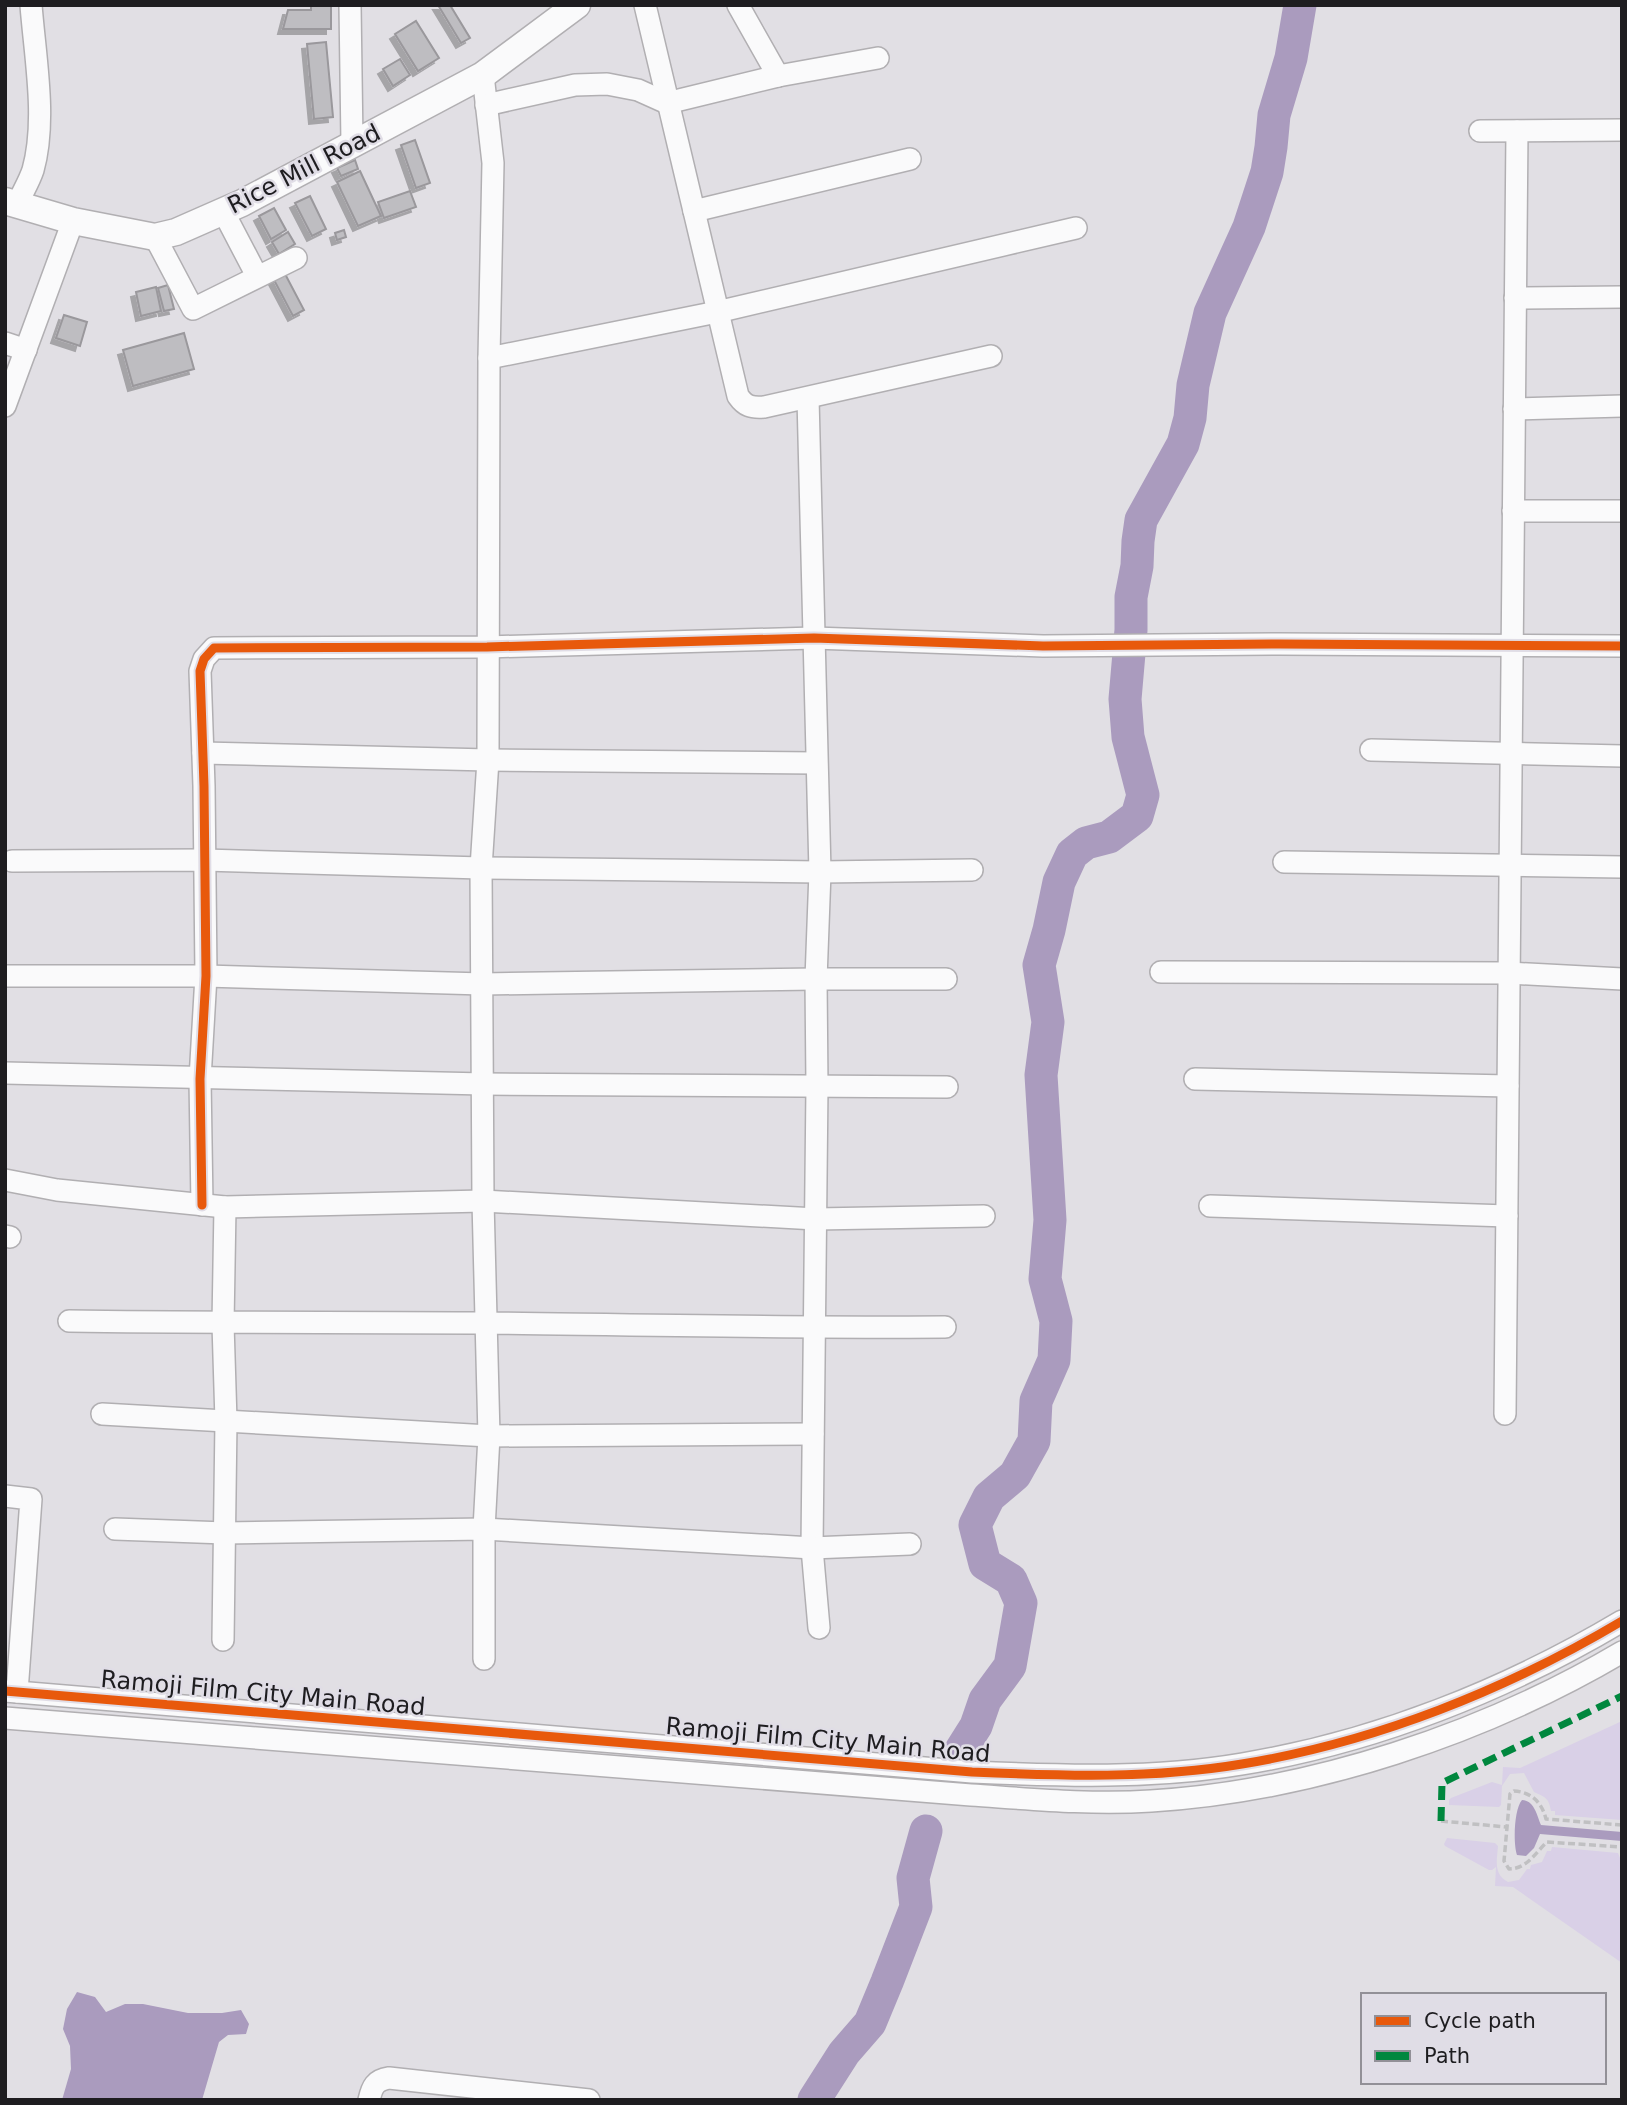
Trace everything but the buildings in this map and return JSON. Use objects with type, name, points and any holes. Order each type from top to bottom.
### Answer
[{"type":"main road","name":"Rice Mill Road","points":[[11,203],[73,221],[155,237],[176,232],[223,211],[483,75],[577,5]]},
{"type":"street","points":[[11,203],[32,173],[36,155],[39,104],[32,5]]},
{"type":"street","points":[[350,5],[352,144]]},
{"type":"street","points":[[645,5],[717,312],[738,396],[744,404],[753,408],[764,407],[991,356]]},
{"type":"street","points":[[737,5],[778,76]]},
{"type":"street","points":[[486,105],[575,85],[607,84],[638,90],[667,103],[778,76],[878,58]]},
{"type":"street","points":[[483,75],[493,163],[489,358],[488,760],[481,868],[483,1201],[489,1436],[484,1529],[484,1658]]},
{"type":"street","points":[[1480,131],[1622,130]]},
{"type":"street","points":[[1505,1414],[1517,131]]},
{"type":"street","points":[[694,211],[910,159]]},
{"type":"street","points":[[223,211],[257,276]]},
{"type":"street","points":[[5,406],[73,221]]},
{"type":"street","points":[[489,358],[717,312],[1076,228]]},
{"type":"street","points":[[155,237],[193,309],[296,258]]},
{"type":"street","points":[[1515,298],[1622,298]]},
{"type":"street","points":[[5,343],[26,350]]},
{"type":"street","points":[[808,398],[820,872],[816,979],[812,1548],[819,1628]]},
{"type":"street","points":[[1514,409],[1622,406]]},
{"type":"street","points":[[1513,510],[1622,511]]},
{"type":"street","points":[[202,1205],[200,1079],[205,976],[200,671],[204,659],[214,648],[487,647],[814,638],[1043,646],[1622,646]]},
{"type":"street","points":[[1371,750],[1622,756]]},
{"type":"street","points":[[203,753],[488,760],[816,762]]},
{"type":"street","points":[[12,861],[204,860],[481,868],[820,872],[972,870]]},
{"type":"street","points":[[1284,862],[1622,867]]},
{"type":"street","points":[[1161,972],[1509,973],[1622,979]]},
{"type":"street","points":[[5,975],[205,976],[483,984],[946,979]]},
{"type":"street","points":[[5,1073],[484,1084],[947,1087]]},
{"type":"street","points":[[1195,1079],[1508,1086]]},
{"type":"street","points":[[5,1180],[57,1190],[225,1207],[483,1201],[816,1219],[984,1216]]},
{"type":"street","points":[[1210,1206],[1507,1216]]},
{"type":"street","points":[[223,1640],[225,1207]]},
{"type":"street","points":[[69,1321],[945,1328]]},
{"type":"street","points":[[102,1414],[489,1436],[813,1434]]},
{"type":"street","points":[[5,1496],[31,1499],[11,1691]]},
{"type":"street","points":[[115,1529],[225,1533],[484,1529],[812,1548],[910,1544]]},
{"type":"street","name":"Ramoji Film City Main Road","points":[[11,1691],[972,1772],[1059,1776],[1147,1774],[1241,1764],[1331,1745],[1406,1722],[1486,1691],[1575,1649],[1622,1621]]},
{"type":"street","name":"Ramoji Film City Main Road","points":[[5,1718],[971,1795],[1058,1801],[1150,1802],[1245,1790],[1337,1770],[1414,1748],[1496,1717],[1622,1653]]},
{"type":"street","points":[[369,2100],[373,2085],[389,2078],[589,2100]]},
{"type":"path","points":[[1622,1825],[1546,1819],[1539,1802],[1524,1792],[1514,1791],[1510,1794],[1504,1861],[1509,1869],[1520,1867],[1535,1856],[1547,1842],[1622,1847]]},
{"type":"path","points":[[1441,1821],[1506,1827]]},
{"type":"shaded area","points":[[1622,1721],[1622,1820],[1555,1815],[1546,1798],[1534,1792],[1524,1773],[1510,1774],[1502,1786],[1499,1807],[1449,1805],[1451,1798],[1492,1782],[1502,1785],[1503,1767],[1520,1768]]},
{"type":"shaded area","points":[[1522,1800],[1532,1805],[1541,1825],[1622,1832],[1622,1841],[1540,1834],[1534,1848],[1526,1856],[1517,1855],[1515,1827]]},
{"type":"shaded area","points":[[1447,1838],[1495,1843],[1498,1846],[1498,1871],[1508,1882],[1519,1880],[1531,1865],[1542,1862],[1552,1847],[1618,1853],[1622,1863],[1622,1963],[1513,1887],[1495,1886],[1496,1867],[1489,1870],[1445,1846]]},
{"type":"shaded area","points":[[77,1992],[95,1997],[106,2012],[125,2004],[143,2004],[188,2013],[241,2010],[249,2024],[246,2034],[228,2035],[219,2042],[202,2100],[62,2100],[71,2069],[70,2046],[63,2029],[67,2009]]},
{"type":"waterway","points":[[959,1753],[976,1726],[985,1700],[1010,1666],[1021,1603],[1011,1580],[985,1564],[975,1525],[989,1497],[1015,1475],[1034,1441],[1036,1401],[1054,1360],[1056,1321],[1045,1279],[1050,1220],[1041,1075],[1048,1022],[1039,965],[1059,882],[1072,854],[1086,843],[1109,837],[1137,816],[1143,795],[1128,737],[1125,699],[1131,597],[1141,520],[1183,444],[1190,418],[1193,385],[1210,313],[1249,227],[1267,172],[1274,115],[1291,58],[1300,5]]},
{"type":"waterway","points":[[814,2100],[844,2053],[870,2023],[916,1907],[913,1878],[926,1831]]},
{"type":"marked path","points":[[1441,1821],[1442,1783],[1622,1696]]},
{"type":"cycle path","points":[[202,1205],[200,1079],[206,976],[200,671],[204,659],[214,648],[487,647],[814,638],[1043,646],[1622,646]]},
{"type":"cycle path","points":[[5,1691],[972,1772],[1141,1774],[1242,1764],[1342,1742],[1391,1727],[1486,1691],[1622,1621]]}]
